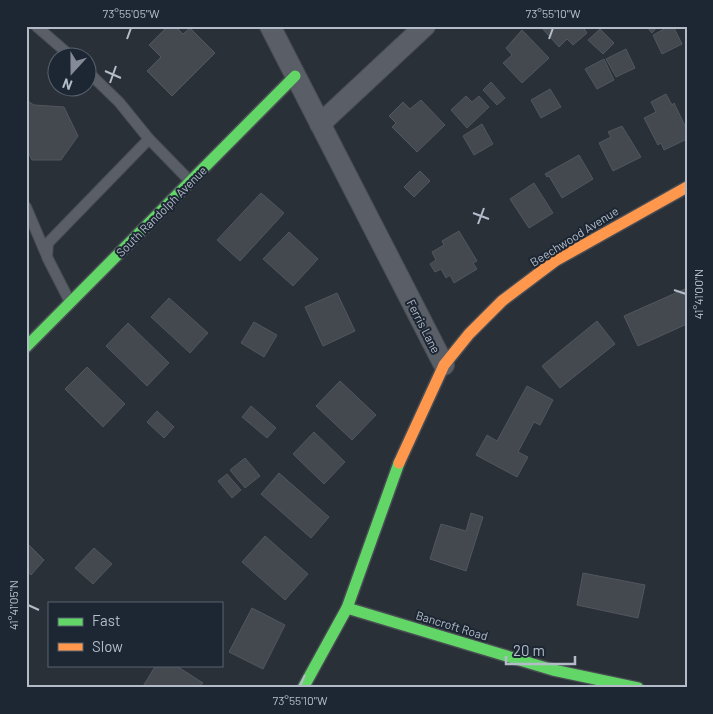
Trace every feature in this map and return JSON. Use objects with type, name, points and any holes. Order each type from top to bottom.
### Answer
[{"type":"street","name":"Ferris Lane","points":[[270,26],[444,365],[399,464],[347,608],[303,688]]},
{"type":"street","points":[[320,124],[425,26]]},
{"type":"street","name":"South Randolph Avenue","points":[[26,347],[295,76]]},
{"type":"street","name":"Beechwood Avenue","points":[[444,365],[469,334],[502,301],[555,261],[687,187]]},
{"type":"street","name":"Bancroft Road","points":[[347,608],[553,670],[638,688]]},
{"type":"lane","points":[[36,26],[61,48]]},
{"type":"lane","points":[[98,81],[120,102],[149,139],[190,182]]},
{"type":"lane","points":[[47,257],[48,243],[149,139]]},
{"type":"lane","points":[[26,207],[47,257],[70,303]]},
{"type":"building","points":[[168,26],[175,26],[183,34],[190,28],[215,53],[172,96],[147,71],[161,57],[149,45]]},
{"type":"building","points":[[540,26],[582,26],[587,33],[573,45],[567,39],[559,47]]},
{"type":"building","points":[[646,26],[658,26],[652,33]]},
{"type":"building","points":[[673,26],[682,44],[662,54],[653,35]]},
{"type":"building","points":[[600,29],[614,43],[603,54],[588,40]]},
{"type":"building","points":[[522,30],[549,58],[522,83],[503,63],[512,55],[506,48]]},
{"type":"building","points":[[626,49],[635,68],[616,77],[606,59]]},
{"type":"building","points":[[604,59],[614,80],[597,89],[585,69]]},
{"type":"building","points":[[491,82],[505,98],[497,105],[483,90]]},
{"type":"building","points":[[550,89],[561,107],[541,118],[531,100]]},
{"type":"building","points":[[666,94],[672,105],[674,103],[687,130],[687,139],[664,150],[661,143],[658,145],[644,118],[656,112],[651,102]]},
{"type":"building","points":[[466,96],[472,102],[479,96],[489,107],[467,128],[451,110]]},
{"type":"building","points":[[26,100],[34,105],[64,107],[78,136],[61,160],[32,160],[26,148]]},
{"type":"building","points":[[421,100],[445,125],[417,152],[392,127],[396,123],[389,116],[403,102],[410,109]]},
{"type":"building","points":[[482,124],[493,144],[474,155],[463,136]]},
{"type":"building","points":[[622,126],[641,157],[613,171],[599,143],[611,137],[608,132]]},
{"type":"building","points":[[579,155],[593,179],[562,198],[549,176],[547,177],[545,174]]},
{"type":"building","points":[[420,171],[430,181],[414,197],[404,187]]},
{"type":"building","points":[[534,183],[553,213],[529,228],[510,199]]},
{"type":"building","points":[[261,193],[284,213],[240,261],[217,240]]},
{"type":"building","points":[[459,231],[477,261],[473,263],[477,269],[454,283],[450,275],[446,278],[441,269],[435,272],[430,264],[436,260],[432,252],[444,245],[442,241]]},
{"type":"building","points":[[289,232],[318,259],[293,286],[263,259]]},
{"type":"building","points":[[687,288],[687,324],[638,346],[624,316]]},
{"type":"building","points":[[337,293],[355,331],[323,346],[305,307]]},
{"type":"building","points":[[169,298],[208,333],[190,353],[151,317]]},
{"type":"building","points":[[597,321],[615,344],[560,388],[542,366]]},
{"type":"building","points":[[254,322],[277,335],[264,357],[241,343]]},
{"type":"building","points":[[128,323],[169,363],[147,386],[106,346]]},
{"type":"building","points":[[87,367],[125,404],[103,427],[65,389]]},
{"type":"building","points":[[340,381],[376,415],[352,440],[316,406]]},
{"type":"building","points":[[527,386],[553,400],[540,425],[534,422],[518,452],[528,457],[517,477],[476,455],[487,435],[497,441]]},
{"type":"building","points":[[251,406],[276,428],[267,438],[242,417]]},
{"type":"building","points":[[157,411],[174,427],[164,438],[147,422]]},
{"type":"building","points":[[314,432],[345,462],[324,484],[293,454]]},
{"type":"building","points":[[245,458],[260,476],[245,488],[230,470]]},
{"type":"building","points":[[279,473],[329,517],[311,538],[261,494]]},
{"type":"building","points":[[227,474],[241,490],[232,498],[218,481]]},
{"type":"building","points":[[471,513],[483,517],[466,571],[430,559],[441,524],[466,531]]},
{"type":"building","points":[[265,536],[308,574],[285,600],[242,562]]},
{"type":"building","points":[[28,544],[44,560],[31,575],[26,570],[26,547]]},
{"type":"building","points":[[94,548],[112,564],[93,584],[75,568]]},
{"type":"building","points":[[583,573],[645,585],[638,618],[577,605]]},
{"type":"building","points":[[252,608],[285,625],[263,669],[229,652]]},
{"type":"building","points":[[155,666],[177,666],[203,683],[199,688],[142,688]]},
{"type":"traffic: fast","points":[[26,347],[295,76]]},
{"type":"traffic: fast","points":[[303,688],[347,608],[399,463]]},
{"type":"traffic: fast","points":[[347,608],[553,670],[638,688]]},
{"type":"traffic: slow","points":[[399,463],[444,365],[469,334],[502,301],[555,261],[687,187]]}]
